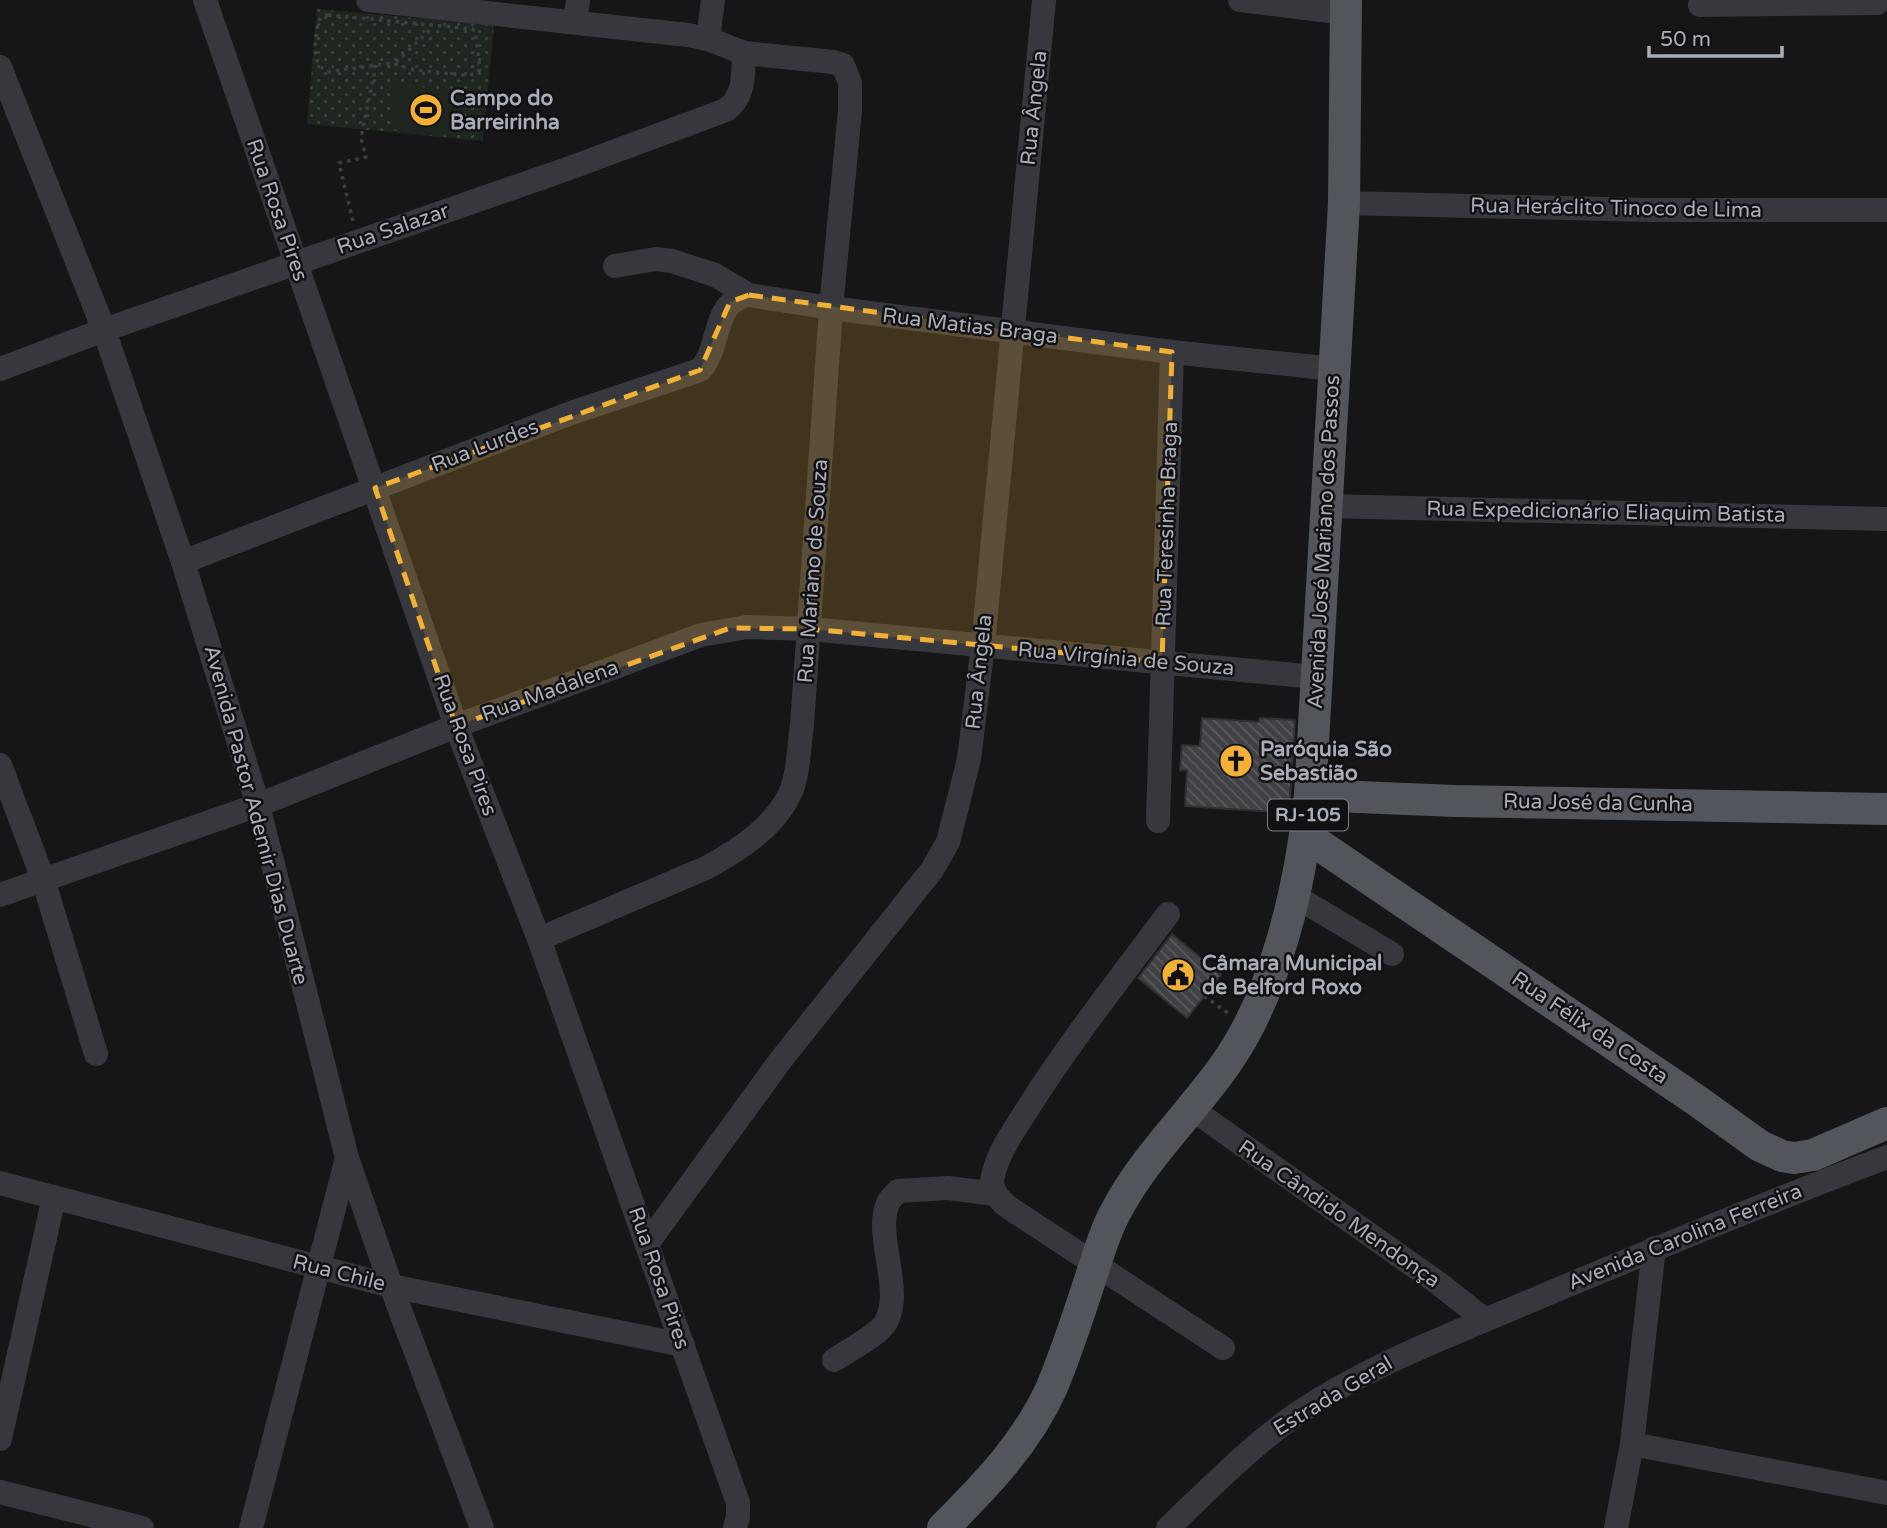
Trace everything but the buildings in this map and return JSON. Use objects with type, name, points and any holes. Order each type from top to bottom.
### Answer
[{"type":"main road","name":"Avenida José Mariano dos Passos","points":[[943,1528],[995,1475],[1016,1449],[1039,1412],[1062,1359],[1104,1237],[1127,1193],[1157,1148],[1192,1109],[1227,1063],[1254,1014],[1273,966],[1293,895],[1306,836],[1310,795],[1344,203],[1346,6]]},
{"type":"main road","name":"Rua José da Cunha","points":[[1310,795],[1469,801],[1887,809]]},
{"type":"main road","name":"Rua Félix da Costa","points":[[1306,836],[1760,1146],[1782,1156],[1794,1158],[1813,1155],[1887,1123]]},
{"type":"street","name":"Rua Rosa Pires","points":[[205,0],[456,726],[539,939],[683,1345],[739,1512],[736,1528]]},
{"type":"street","points":[[368,0],[442,11],[577,11],[708,39],[744,53]]},
{"type":"street","points":[[708,39],[713,0]]},
{"type":"street","name":"Rua Ângela","points":[[647,1244],[780,1061],[940,858],[958,808],[969,759],[983,645],[1044,0]]},
{"type":"street","points":[[1240,0],[1346,6]]},
{"type":"street","points":[[1700,5],[1778,2],[1877,4]]},
{"type":"street","name":"Rua Salazar","points":[[0,369],[104,330],[567,169],[726,110],[738,99],[741,91],[744,53]]},
{"type":"street","name":"Rua Mariano de Souza","points":[[539,939],[731,855],[760,832],[780,810],[792,788],[802,725],[831,308],[851,90],[843,65],[744,53]]},
{"type":"street","name":"Avenida Pastor Ademir Dias Duarte","points":[[0,67],[104,330],[183,562],[258,805],[347,1158],[391,1286],[482,1528]]},
{"type":"street","name":"Rua Heráclito Tinoco de Lima","points":[[1344,203],[1636,209],[1887,210]]},
{"type":"street","name":"Rua Matias Braga","points":[[615,265],[656,259],[672,261],[715,275],[750,295],[1012,332],[1334,369]]},
{"type":"street","name":"Rua Lurdes","points":[[183,562],[571,413],[699,370],[707,362],[722,315],[730,302],[750,295]]},
{"type":"street","name":"Rua Teresinha Braga","points":[[1158,821],[1172,352]]},
{"type":"street","name":"Rua Expedicionário Eliaquim Batista","points":[[1326,506],[1887,519]]},
{"type":"street","name":"Rua Madalena","points":[[0,895],[258,805],[456,726],[701,635],[747,627],[810,629]]},
{"type":"street","name":"Rua Virgínia de Souza","points":[[810,629],[1316,677]]},
{"type":"street","points":[[0,765],[43,879],[96,1054]]},
{"type":"street","points":[[1293,895],[1392,954]]},
{"type":"street","points":[[1167,914],[1055,1066],[1021,1118],[992,1176],[992,1187],[1008,1207],[1223,1348]]},
{"type":"street","name":"Rua Cândido Mendonça","points":[[1192,1109],[1438,1283],[1485,1320]]},
{"type":"street","name":"Avenida Carolina Ferreira","points":[[1485,1320],[1654,1248],[1887,1157]]},
{"type":"street","points":[[251,1528],[347,1158]]},
{"type":"street","name":"Rua Chile","points":[[0,1183],[391,1286],[683,1345]]},
{"type":"street","points":[[834,1360],[886,1322],[892,1300],[885,1229],[888,1203],[898,1191],[948,1188],[996,1194]]},
{"type":"street","points":[[0,1439],[54,1197]]},
{"type":"street","points":[[1616,1528],[1632,1444],[1654,1248]]},
{"type":"street","name":"Estrada Geral","points":[[1168,1528],[1257,1444],[1296,1415],[1360,1376],[1407,1352],[1485,1320]]},
{"type":"street","points":[[1632,1444],[1887,1493]]},
{"type":"street","points":[[0,1492],[142,1528]]},
{"type":"path","points":[[395,63],[442,11]]},
{"type":"path","points":[[442,11],[475,31],[480,67],[478,72],[469,75],[426,71],[395,63],[331,73],[323,70],[315,54],[320,18],[328,15],[442,11]]},
{"type":"path","points":[[358,241],[339,163],[366,157],[362,138],[376,65]]},
{"type":"path","points":[[1204,996],[1236,1019]]},
{"type":"highlighted area","points":[[749,295],[1172,352],[1162,662],[810,629],[730,628],[456,726],[375,488],[700,370],[730,302]]},
{"type":"shaded area","points":[[317,9],[494,25],[483,141],[307,124]]},
{"type":"shaded area","name":"Campo do Barreirinha","points":[[393,85],[462,91],[458,135],[390,129]]},
{"type":"place","name":"Campo do Barreirinha","points":[[426,110]]},
{"type":"place","name":"Paróquia São Sebastião","points":[[1236,761]]},
{"type":"place","name":"Câmara Municipal de Belford Roxo","points":[[1178,975]]}]
